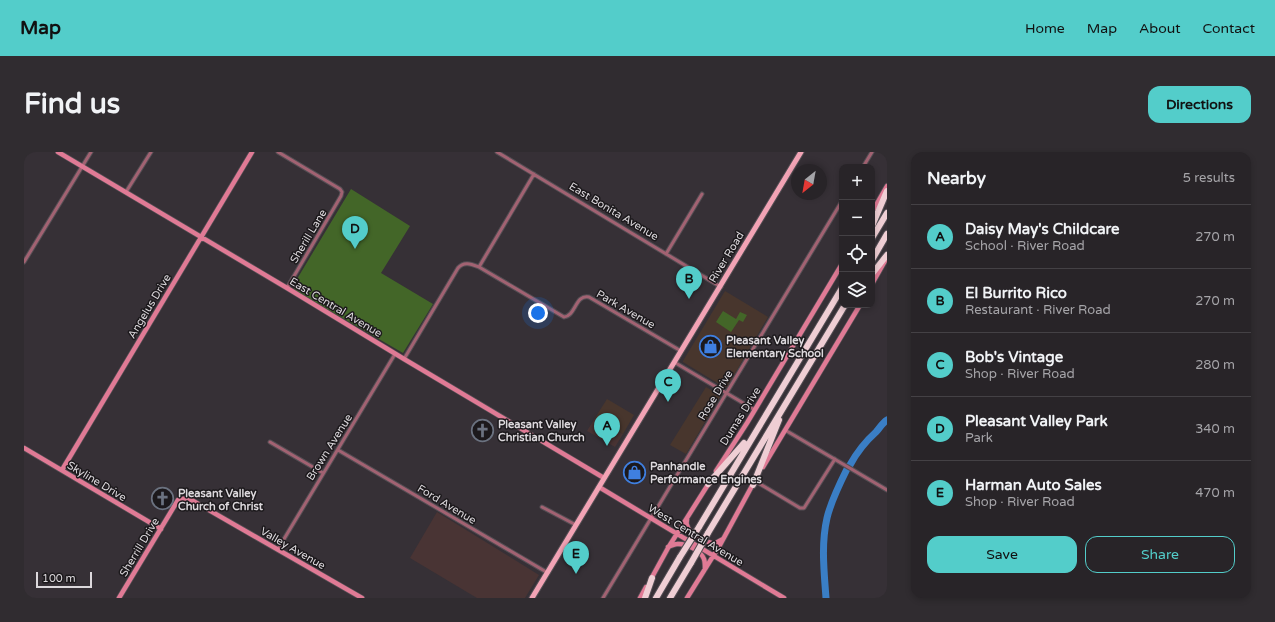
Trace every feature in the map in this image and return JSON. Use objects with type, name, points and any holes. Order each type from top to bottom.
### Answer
[{"type":"highway","points":[[875,219],[887,191]]},
{"type":"highway","points":[[873,236],[887,213]]},
{"type":"highway","points":[[875,255],[887,234]]},
{"type":"highway","points":[[874,272],[887,255]]},
{"type":"highway","points":[[656,598],[839,293]]},
{"type":"highway","points":[[670,598],[843,308]]},
{"type":"highway","points":[[836,320],[846,308]]},
{"type":"highway","points":[[754,483],[786,403]]},
{"type":"highway","points":[[708,484],[741,449],[766,413]]},
{"type":"highway","points":[[645,598],[652,578]]},
{"type":"main road","name":"River Road","points":[[532,598],[801,152]]},
{"type":"street","name":"East Central Avenue","points":[[58,152],[604,478]]},
{"type":"street","points":[[24,262],[91,152]]},
{"type":"street","points":[[126,192],[151,152]]},
{"type":"street","name":"Angelus Drive","points":[[62,470],[252,152]]},
{"type":"street","name":"Sherill Lane","points":[[278,152],[340,189],[342,192],[288,288]]},
{"type":"street","name":"East Bonita Avenue","points":[[497,152],[720,287]]},
{"type":"street","points":[[865,164],[872,152]]},
{"type":"street","points":[[479,267],[534,174]]},
{"type":"street","points":[[875,207],[887,186]]},
{"type":"street","points":[[666,254],[702,194]]},
{"type":"street","name":"Rose Drive","points":[[603,598],[839,206]]},
{"type":"street","points":[[875,279],[887,258]]},
{"type":"street","name":"Park Avenue","points":[[404,359],[458,268],[467,263],[479,267],[564,317],[569,315],[581,297],[588,297],[681,351]]},
{"type":"street","name":"Dumas Drive","points":[[640,598],[668,548],[755,410],[839,269]]},
{"type":"street","points":[[687,598],[714,556],[754,483],[858,308]]},
{"type":"street","name":"Brown Avenue","points":[[278,549],[395,354]]},
{"type":"street","points":[[674,362],[755,410]]},
{"type":"street","points":[[785,430],[887,490]]},
{"type":"street","points":[[270,442],[323,473]]},
{"type":"street","name":"Skyline Drive","points":[[24,448],[161,529]]},
{"type":"street","name":"Ford Avenue","points":[[338,450],[548,573]]},
{"type":"street","points":[[754,483],[800,508],[804,508],[835,459]]},
{"type":"street","name":"West Central Avenue","points":[[599,487],[784,598]]},
{"type":"street","name":"Sherrill Drive","points":[[119,598],[178,500],[188,498],[215,513]]},
{"type":"street","points":[[542,507],[576,526]]},
{"type":"street","name":"Valley Avenue","points":[[215,513],[362,598]]},
{"type":"street","points":[[687,517],[687,525],[690,531],[697,536],[714,544],[723,539]]},
{"type":"street","points":[[668,548],[675,544],[682,544],[701,553],[704,560],[705,569]]},
{"type":"shaded area","points":[[725,291],[768,317],[727,387],[724,387],[683,362]]},
{"type":"shaded area","points":[[706,387],[721,396],[686,454],[670,445]]},
{"type":"shaded area","points":[[607,399],[634,415],[623,434],[595,418]]},
{"type":"shaded area","points":[[595,418],[623,434],[615,447],[587,431]]},
{"type":"shaded area","points":[[437,512],[539,575],[525,598],[477,598],[410,558]]},
{"type":"green space","points":[[351,189],[410,226],[381,273],[433,304],[403,353],[296,291],[294,288],[294,284]]},
{"type":"green space","points":[[723,311],[736,319],[740,312],[747,315],[743,322],[739,320],[731,332],[716,322]]},
{"type":"waterway","points":[[850,465],[862,447],[887,420]]},
{"type":"waterway","points":[[826,598],[824,558],[825,528],[833,499],[847,469]]},
{"type":"place","name":"Pleasant Valley Park","points":[[355,249]]},
{"type":"place","name":"El Burrito Rico","points":[[689,299]]},
{"type":"place","name":"Pleasant Valley Elementary School","points":[[710,346]]},
{"type":"place","name":"Bob's Vintage","points":[[668,402]]},
{"type":"place","name":"Pleasant Valley Christian Church","points":[[483,430]]},
{"type":"place","name":"Daisy May's Childcare","points":[[607,446]]},
{"type":"place","name":"Panhandle Performance Engines","points":[[634,472]]},
{"type":"place","name":"Pleasant Valley Church of Christ","points":[[163,499]]},
{"type":"place","name":"Harman Auto Sales","points":[[576,574]]}]
